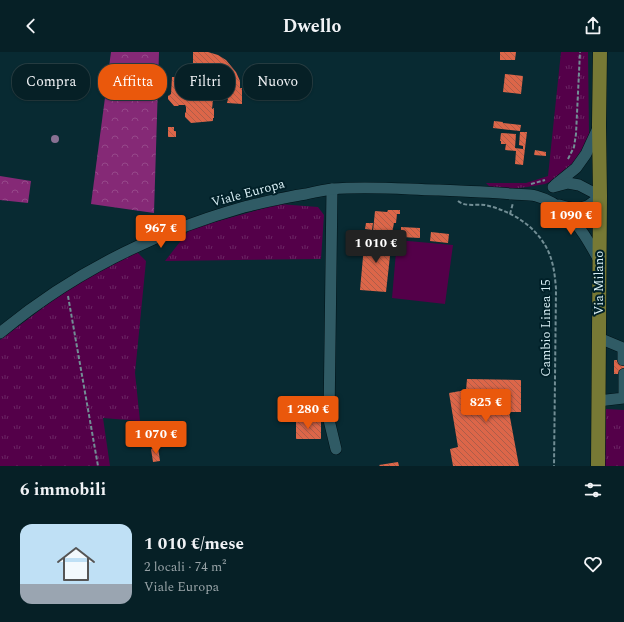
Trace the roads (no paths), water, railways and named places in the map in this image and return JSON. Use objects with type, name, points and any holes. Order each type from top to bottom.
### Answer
[{"type":"main road","name":"Via Milano","points":[[598,466],[600,52]]},
{"type":"street","name":"Viale Europa","points":[[533,195],[543,192],[550,183],[566,177],[576,168],[586,154],[599,125]]},
{"type":"street","points":[[550,183],[568,183],[579,185],[600,196],[588,206],[578,208],[568,208],[552,202]]},
{"type":"street","name":"Viale Europa","points":[[0,333],[66,285],[137,246],[200,221],[257,204],[332,189],[370,188],[446,190],[533,195],[552,202],[567,214],[577,224],[599,260]]},
{"type":"street","points":[[332,189],[330,420],[336,449]]},
{"type":"street","points":[[599,338],[623,348],[623,360]]},
{"type":"street","points":[[598,400],[624,398],[624,374]]}]
